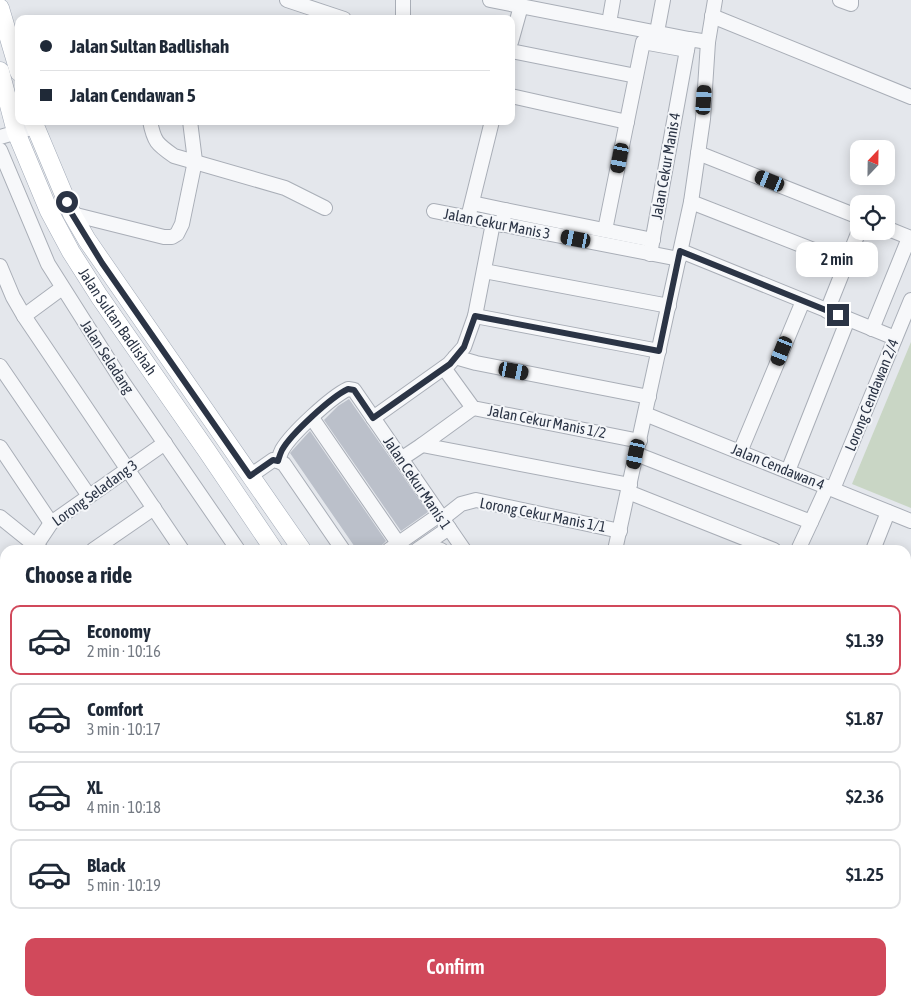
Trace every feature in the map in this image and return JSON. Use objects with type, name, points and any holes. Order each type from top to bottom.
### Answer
[{"type":"main road","points":[[0,8],[15,59]]},
{"type":"main road","name":"Jalan Sultan Badlishah","points":[[0,71],[8,135],[84,274],[271,545]]},
{"type":"main road","name":"Jalan Sultan Badlishah","points":[[34,125],[72,214],[102,263],[298,545]]},
{"type":"street","points":[[287,0],[332,15]]},
{"type":"street","points":[[403,0],[403,15]]},
{"type":"street","points":[[490,0],[657,32],[688,44]]},
{"type":"street","points":[[609,23],[613,0]]},
{"type":"street","points":[[657,32],[663,0]]},
{"type":"street","points":[[616,545],[691,202],[703,119],[708,42],[715,0]]},
{"type":"street","points":[[515,28],[521,6]]},
{"type":"street","points":[[712,16],[911,97]]},
{"type":"street","points":[[605,230],[643,42],[688,44],[708,42]]},
{"type":"street","name":"Jalan Cekur Manis 4","points":[[652,247],[688,44]]},
{"type":"street","points":[[515,52],[636,76]]},
{"type":"street","points":[[515,97],[627,122]]},
{"type":"street","points":[[8,135],[32,125]]},
{"type":"street","points":[[151,125],[158,145],[174,156],[285,188],[325,208]]},
{"type":"street","points":[[72,214],[164,237],[172,237],[177,234],[182,224],[195,161],[190,125]]},
{"type":"street","points":[[468,218],[491,125]]},
{"type":"street","name":"Jalan Seladang","points":[[0,150],[48,264],[62,288],[122,381],[235,545]]},
{"type":"street","points":[[698,153],[850,213]]},
{"type":"street","points":[[691,202],[847,263]]},
{"type":"street","points":[[472,203],[605,230],[652,247]]},
{"type":"street","points":[[373,418],[450,364],[464,347],[475,316],[484,271],[498,224],[505,210]]},
{"type":"street","name":"Jalan Cekur Manis 3","points":[[434,211],[498,224],[652,247],[680,255],[803,301],[895,338]]},
{"type":"street","points":[[872,329],[910,238],[895,232]]},
{"type":"street","points":[[827,311],[856,240]]},
{"type":"street","points":[[0,266],[13,297],[24,316],[177,545]]},
{"type":"street","points":[[484,271],[669,306]]},
{"type":"street","points":[[24,316],[62,288]]},
{"type":"street","name":"Lorong Cendawan 2/4","points":[[800,545],[830,488],[911,300]]},
{"type":"street","points":[[740,452],[803,301]]},
{"type":"street","points":[[475,316],[659,351]]},
{"type":"street","points":[[788,471],[848,319]]},
{"type":"street","points":[[456,357],[476,363],[649,397]]},
{"type":"street","points":[[0,366],[89,496]]},
{"type":"street","name":"Jalan Cekur Manis 1/2","points":[[444,368],[473,408],[640,440]]},
{"type":"street","name":"Jalan Cekur Manis 1","points":[[312,418],[340,393],[348,389],[354,390],[460,545]]},
{"type":"street","points":[[401,459],[473,408]]},
{"type":"street","name":"Jalan Cendawan 4","points":[[645,414],[911,521]]},
{"type":"street","points":[[281,462],[283,449],[312,418],[393,545]]},
{"type":"street","name":"Lorong Seladang 3","points":[[39,545],[51,523],[165,442]]},
{"type":"street","points":[[422,445],[629,488],[762,545]]},
{"type":"street","points":[[0,447],[51,523]]},
{"type":"street","points":[[636,454],[811,522]]},
{"type":"street","points":[[250,476],[273,460],[281,462],[339,545]]},
{"type":"street","name":"Lorong Cekur Manis 1/1","points":[[443,521],[461,504],[476,500],[620,531]]},
{"type":"street","points":[[100,545],[154,508]]},
{"type":"street","points":[[875,545],[888,512]]},
{"type":"street","points":[[0,517],[32,545]]},
{"type":"street","points":[[398,545],[443,521]]},
{"type":"street","points":[[421,545],[443,521]]},
{"type":"green space","points":[[911,342],[911,508],[852,484]]},
{"type":"building","points":[[349,399],[428,512],[401,531],[324,420],[338,406]]},
{"type":"building","points":[[310,431],[386,541],[382,545],[354,545],[290,453]]},
{"type":"route","points":[[67,202],[72,214],[102,263],[250,476],[273,460],[278,461],[283,449],[300,429],[340,393],[348,389],[354,390],[373,418],[450,364],[464,347],[475,316],[659,351],[680,251],[838,315]]}]
